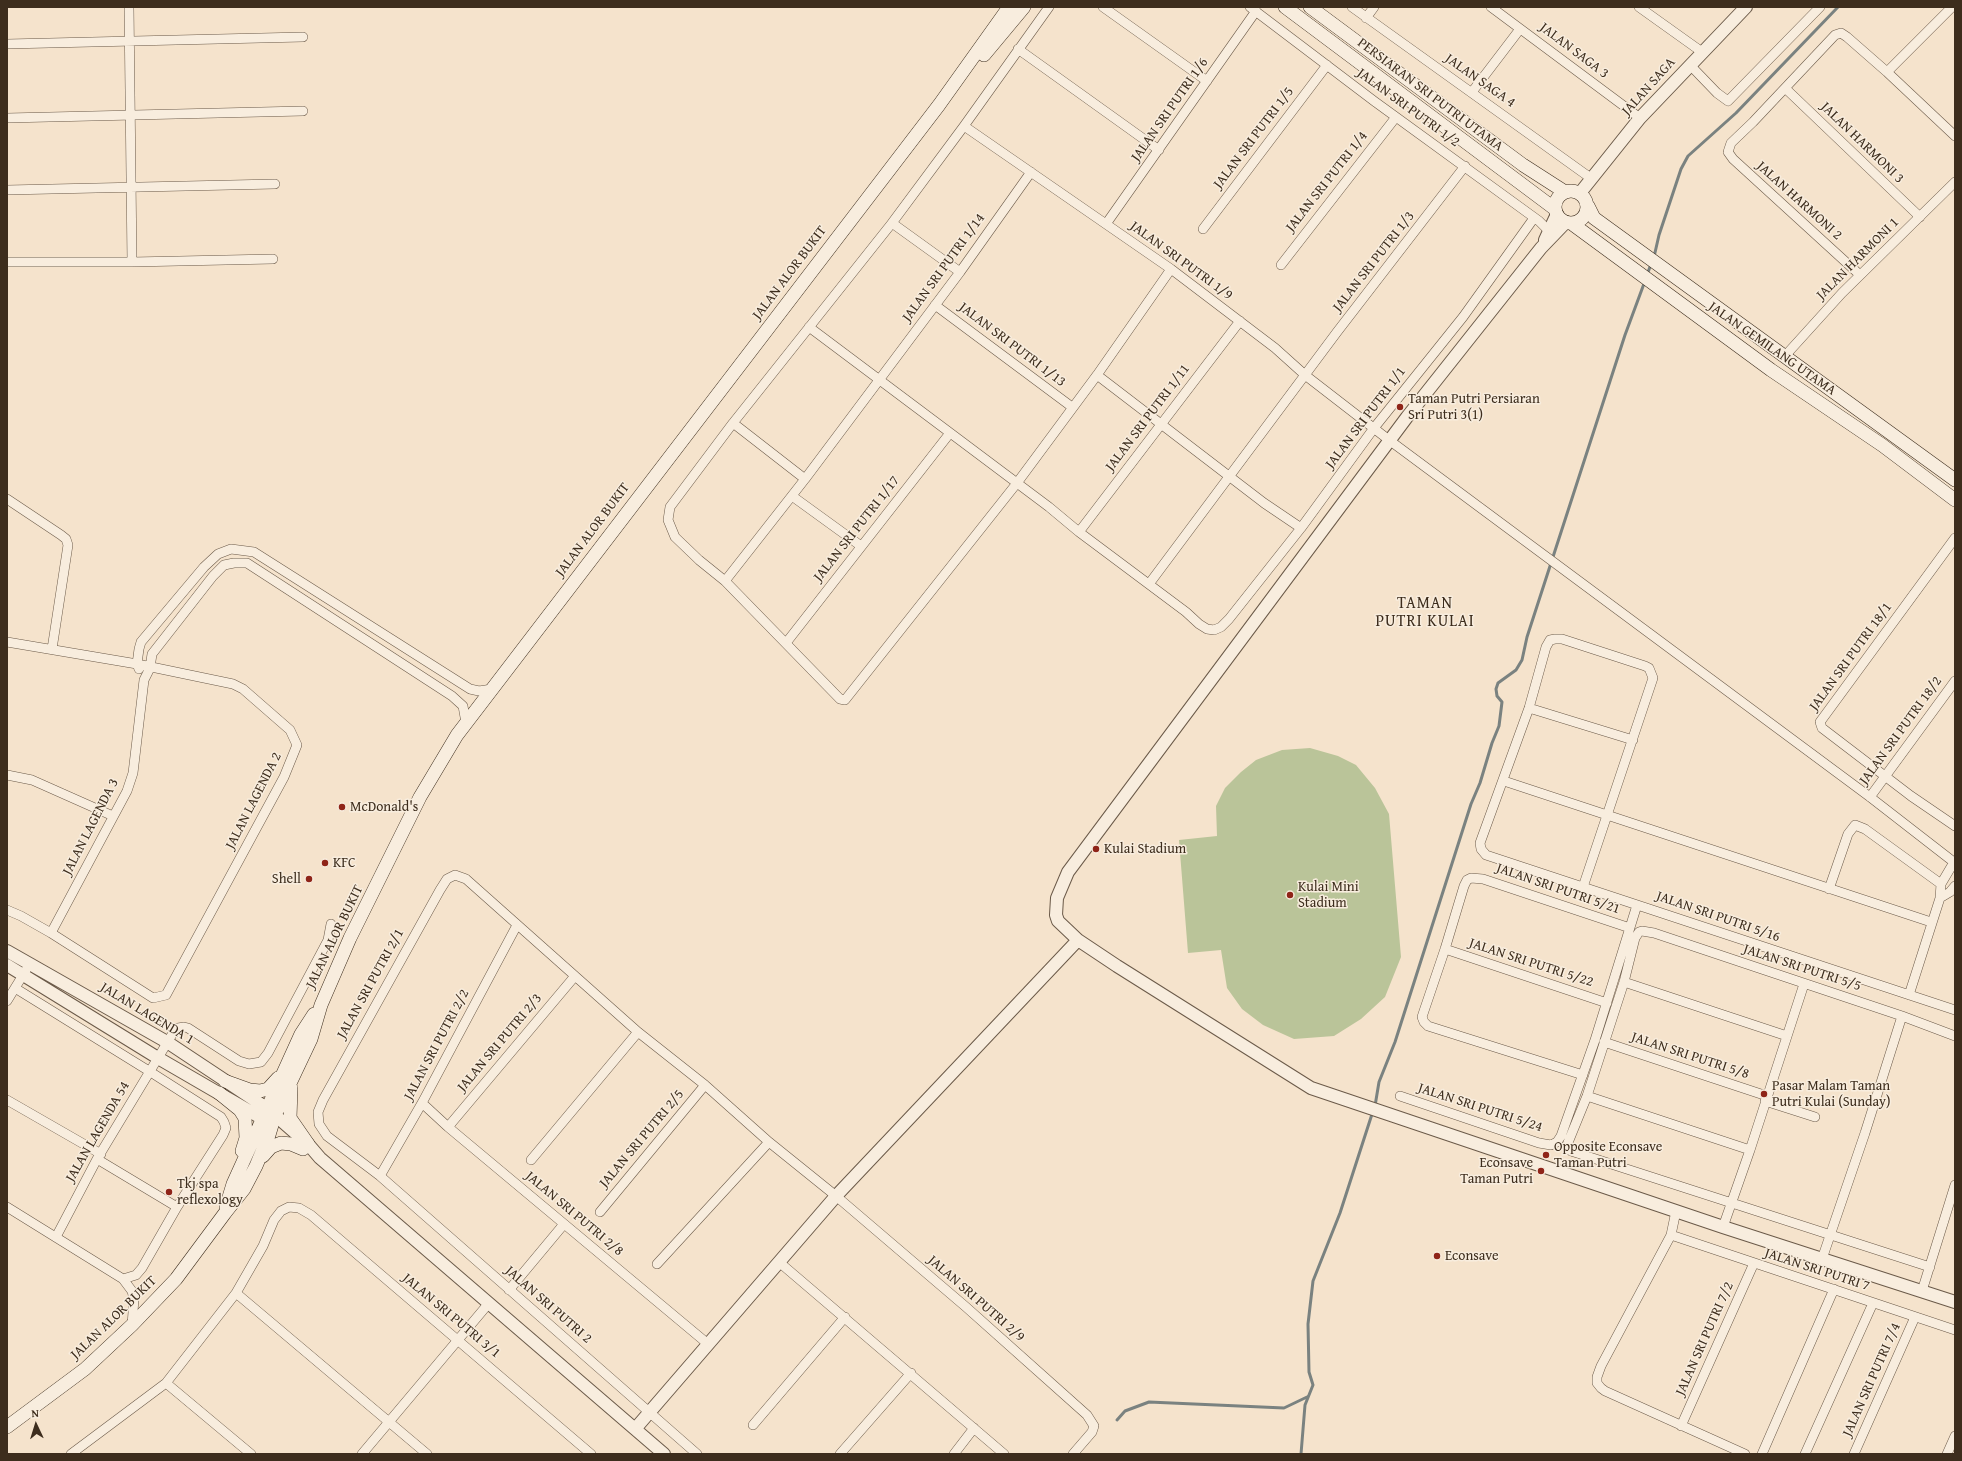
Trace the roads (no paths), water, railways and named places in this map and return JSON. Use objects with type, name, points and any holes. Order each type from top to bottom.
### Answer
[{"type":"main road","name":"JALAN ALOR BUKIT","points":[[224,1213],[233,1184],[270,1117],[294,1061],[311,1039],[321,1005],[350,938],[420,797],[466,723],[939,105],[1009,7]]},
{"type":"main road","name":"JALAN ALOR BUKIT","points":[[939,105],[1004,33],[1024,7]]},
{"type":"main road","name":"PERSIARAN SRI PUTRI UTAMA","points":[[1285,7],[1562,217]]},
{"type":"main road","name":"PERSIARAN SRI PUTRI UTAMA","points":[[1310,7],[1499,147],[1565,192]]},
{"type":"main road","points":[[1573,191],[1580,193],[1587,201],[1588,206],[1585,216],[1576,222],[1562,217],[1557,199],[1565,192],[1573,191]]},
{"type":"main road","name":"JALAN GEMILANG UTAMA","points":[[1588,206],[1594,218],[1955,480]]},
{"type":"main road","name":"JALAN GEMILANG UTAMA","points":[[1562,217],[1771,370],[1882,445],[1955,500]]},
{"type":"main road","points":[[225,1081],[250,1090],[260,1091],[268,1089],[294,1061]]},
{"type":"main road","points":[[294,1061],[289,1108],[290,1118],[306,1146]]},
{"type":"main road","points":[[219,1093],[240,1110],[245,1118],[247,1127],[246,1138],[233,1184]]},
{"type":"main road","name":"JALAN ALOR BUKIT","points":[[7,1427],[85,1369],[132,1325],[176,1279],[224,1213],[244,1189],[256,1166],[270,1117]]},
{"type":"main road","points":[[256,1166],[271,1147],[280,1143],[306,1146]]},
{"type":"street","points":[[128,7],[131,114],[132,262]]},
{"type":"street","points":[[1049,7],[964,126],[892,223],[733,423],[670,507],[668,520],[675,537],[693,556],[725,582],[786,642],[840,699],[845,700],[1017,483],[1097,375],[1171,269]]},
{"type":"street","points":[[1103,7],[1207,80]]},
{"type":"street","name":"JALAN SAGA 4","points":[[1352,7],[1592,179]]},
{"type":"street","points":[[1366,18],[1374,7]]},
{"type":"street","name":"JALAN SAGA 3","points":[[1491,7],[1640,118]]},
{"type":"street","points":[[1639,7],[1702,52]]},
{"type":"street","name":"JALAN SAGA","points":[[1580,193],[1640,118],[1746,7]]},
{"type":"street","points":[[1690,65],[1717,93],[1728,101],[1820,7]]},
{"type":"street","points":[[1887,72],[1952,8]]},
{"type":"street","name":"JALAN SRI PUTRI 1/6","points":[[1106,224],[1207,80],[1253,9]]},
{"type":"street","name":"JALAN SRI PUTRI 1/2","points":[[1253,9],[1396,117],[1465,166],[1549,231]]},
{"type":"street","points":[[1472,92],[1520,29]]},
{"type":"street","points":[[1785,88],[1835,35],[1841,33],[1887,72],[1955,136]]},
{"type":"street","points":[[7,44],[303,37]]},
{"type":"street","points":[[1018,49],[1159,150]]},
{"type":"street","name":"JALAN SRI PUTRI 1/5","points":[[1203,228],[1327,64]]},
{"type":"street","name":"JALAN HARMONI 2","points":[[1785,88],[1731,143],[1728,152],[1733,160],[1860,275]]},
{"type":"street","name":"JALAN HARMONI 3","points":[[1785,88],[1920,217]]},
{"type":"street","points":[[7,118],[303,111]]},
{"type":"street","name":"JALAN SRI PUTRI 1/4","points":[[1281,265],[1396,117]]},
{"type":"street","name":"JALAN SRI PUTRI 1/9","points":[[964,126],[1171,269],[1240,321],[1305,375],[1374,428],[1870,797],[1955,862]]},
{"type":"street","name":"JALAN SRI PUTRI 1/3","points":[[1149,584],[1305,375],[1465,166]]},
{"type":"street","name":"JALAN SRI PUTRI 1/14","points":[[725,582],[805,479],[960,272],[1031,172]]},
{"type":"street","name":"JALAN HARMONI 1","points":[[1784,357],[1860,275],[1955,182]]},
{"type":"street","points":[[7,190],[275,184]]},
{"type":"street","points":[[1542,248],[1549,231],[1562,217]]},
{"type":"street","points":[[1562,217],[1542,248],[1390,440],[1068,872],[1057,898],[1056,915],[1058,921],[1078,940],[1310,1088],[1386,1115],[1723,1227],[1955,1302]]},
{"type":"street","name":"JALAN SRI PUTRI 1/1","points":[[1149,584],[1207,629],[1214,630],[1221,627],[1301,528],[1374,428],[1462,316],[1534,218]]},
{"type":"street","points":[[892,223],[960,272]]},
{"type":"street","points":[[7,262],[132,262],[273,259]]},
{"type":"street","name":"JALAN SRI PUTRI 1/13","points":[[935,305],[1072,407]]},
{"type":"street","name":"JALAN SRI PUTRI 1/11","points":[[1079,532],[1240,321]]},
{"type":"street","points":[[809,327],[1149,584]]},
{"type":"street","points":[[1097,375],[1264,503],[1301,528]]},
{"type":"street","points":[[733,423],[805,479]]},
{"type":"street","name":"JALAN SRI PUTRI 1/17","points":[[786,642],[950,433]]},
{"type":"street","points":[[792,496],[861,546]]},
{"type":"street","points":[[7,500],[61,535],[66,539],[68,545],[52,649]]},
{"type":"street","name":"JALAN SRI PUTRI 18/1","points":[[1885,776],[1822,728],[1820,722],[1955,538]]},
{"type":"street","points":[[144,680],[137,664],[139,649],[146,636],[204,567],[218,554],[231,549],[254,552],[470,689],[479,691],[492,689]]},
{"type":"street","name":"JALAN LAGENDA 3","points":[[51,933],[127,791],[133,773],[144,680],[150,668],[152,654],[213,576],[224,565],[248,563],[460,702],[464,710],[466,723]]},
{"type":"street","points":[[1583,887],[1608,816],[1653,678],[1649,668],[1562,639],[1550,640],[1546,647],[1529,708],[1504,781],[1608,816],[1829,889],[1931,922]]},
{"type":"street","points":[[7,642],[137,664],[150,668]]},
{"type":"street","name":"JALAN LAGENDA 2","points":[[51,933],[145,994],[153,998],[160,998],[166,995],[284,777],[297,746],[290,730],[243,689],[234,684],[150,668]]},
{"type":"street","name":"JALAN SRI PUTRI 18/2","points":[[1870,797],[1955,681]]},
{"type":"street","points":[[1529,708],[1633,740]]},
{"type":"street","points":[[7,775],[32,780],[113,816]]},
{"type":"street","points":[[1885,776],[1955,826]]},
{"type":"street","name":"JALAN SRI PUTRI 5/16","points":[[1504,781],[1480,843],[1481,849],[1491,858],[1955,1010]]},
{"type":"street","points":[[1829,889],[1848,834],[1855,825],[1865,829],[1940,884]]},
{"type":"street","points":[[1909,995],[1931,922],[1940,898],[1940,884],[1955,862]]},
{"type":"street","name":"JALAN SRI PUTRI 2/9","points":[[454,875],[466,879],[638,1032],[705,1085],[769,1142],[836,1196],[1081,1410],[1092,1421],[1094,1426],[1092,1432],[1073,1454]]},
{"type":"street","name":"JALAN SRI PUTRI 2/1","points":[[318,1112],[327,1093],[440,890],[447,880],[454,875]]},
{"type":"street","name":"JALAN SRI PUTRI 5/21","points":[[1445,949],[1464,886],[1467,880],[1476,877],[1634,930]]},
{"type":"street","points":[[1940,898],[1953,891]]},
{"type":"street","points":[[1445,949],[1422,1017],[1428,1026],[1582,1075],[1634,930],[1638,905]]},
{"type":"street","points":[[7,910],[51,933]]},
{"type":"street","name":"JALAN LAGENDA 54","points":[[56,1237],[99,1156],[167,1042],[178,1028],[184,1027],[239,1061],[249,1064],[262,1062],[268,1054],[328,940],[331,924]]},
{"type":"street","name":"JALAN SRI PUTRI 2/2","points":[[380,1176],[422,1103],[517,925]]},
{"type":"street","points":[[1634,930],[1635,938],[1624,982],[1587,1096],[1567,1145],[1569,1150],[1730,1204],[1930,1267]]},
{"type":"street","name":"JALAN SRI PUTRI 5/5","points":[[1634,930],[1654,933],[1902,1016],[1955,1036]]},
{"type":"street","points":[[635,1429],[836,1196],[1078,940]]},
{"type":"street","name":"JALAN SRI PUTRI 5/22","points":[[1445,949],[1607,1003]]},
{"type":"street","name":"JALAN LAGENDA 1","points":[[7,951],[167,1042],[225,1081],[270,1117]]},
{"type":"street","points":[[7,1001],[30,964]]},
{"type":"street","points":[[7,965],[158,1058],[219,1093],[270,1117],[306,1146],[664,1454]]},
{"type":"street","name":"JALAN SRI PUTRI 2/3","points":[[448,1127],[575,976]]},
{"type":"street","points":[[1624,982],[1787,1036]]},
{"type":"street","points":[[1723,1227],[1750,1150],[1804,984]]},
{"type":"street","points":[[15,988],[150,1071],[221,1117],[226,1128],[177,1207],[142,1268],[136,1275],[123,1279]]},
{"type":"street","points":[[1822,1259],[1865,1134],[1902,1016]]},
{"type":"street","points":[[532,1160],[638,1032]]},
{"type":"street","name":"JALAN SRI PUTRI 5/8","points":[[1604,1042],[1766,1098],[1815,1117]]},
{"type":"street","name":"JALAN SRI PUTRI 5/24","points":[[1400,1096],[1539,1143],[1551,1145],[1557,1142],[1561,1136],[1582,1075]]},
{"type":"street","name":"JALAN SRI PUTRI 2/5","points":[[600,1212],[705,1085]]},
{"type":"street","points":[[1587,1096],[1750,1150]]},
{"type":"street","points":[[7,1100],[99,1156],[177,1207]]},
{"type":"street","name":"JALAN SRI PUTRI 2/8","points":[[422,1103],[448,1127],[708,1344]]},
{"type":"street","name":"JALAN SRI PUTRI 2","points":[[318,1112],[319,1124],[327,1136],[380,1176],[649,1414],[697,1454]]},
{"type":"street","points":[[657,1264],[769,1142]]},
{"type":"street","points":[[1922,1291],[1955,1185]]},
{"type":"street","points":[[7,1207],[123,1279],[132,1291],[134,1299],[132,1325]]},
{"type":"street","name":"JALAN SRI PUTRI 3/1","points":[[236,1293],[263,1246],[274,1220],[281,1211],[289,1207],[299,1208],[311,1215],[591,1454]]},
{"type":"street","points":[[1676,1211],[1671,1235],[1601,1366],[1597,1377],[1597,1383],[1601,1388],[1681,1426],[1745,1454]]},
{"type":"street","points":[[509,1290],[564,1224]]},
{"type":"street","name":"JALAN SRI PUTRI 7","points":[[1671,1235],[1955,1330]]},
{"type":"street","points":[[779,1262],[911,1373],[1004,1454]]},
{"type":"street","name":"JALAN SRI PUTRI 7/2","points":[[1681,1426],[1754,1263]]},
{"type":"street","points":[[1762,1454],[1834,1289]]},
{"type":"street","points":[[72,1454],[166,1383],[236,1293],[388,1423],[427,1454]]},
{"type":"street","points":[[362,1454],[489,1303]]},
{"type":"street","points":[[1805,1454],[1872,1303]]},
{"type":"street","points":[[753,1425],[845,1317]]},
{"type":"street","name":"JALAN SRI PUTRI 7/4","points":[[1854,1454],[1915,1317]]},
{"type":"street","points":[[840,1454],[911,1373]]},
{"type":"street","points":[[166,1383],[251,1454]]},
{"type":"street","points":[[954,1454],[974,1428]]},
{"type":"street","points":[[1947,1454],[1955,1436]]},
{"type":"waterway","points":[[1654,257],[1659,235],[1681,169],[1688,156],[1736,113],[1838,7]]},
{"type":"waterway","points":[[1647,275],[1651,264]]},
{"type":"waterway","points":[[1375,1106],[1379,1082],[1395,1042],[1471,804],[1480,783],[1492,743],[1499,726],[1502,702],[1497,696],[1496,689],[1498,683],[1516,670],[1522,660],[1527,637],[1625,335],[1645,281]]},
{"type":"waterway","points":[[1301,1454],[1305,1405],[1313,1385],[1309,1372],[1308,1324],[1313,1281],[1340,1213],[1373,1111]]},
{"type":"waterway","points":[[1117,1420],[1125,1411],[1149,1402],[1284,1408],[1307,1397]]},
{"type":"place","name":"Taman Putri Persiaran Sri Putri 3(1)","points":[[1400,407]]},
{"type":"place","name":"McDonald's","points":[[342,807]]},
{"type":"place","name":"Kulai Stadium","points":[[1096,849]]},
{"type":"place","name":"KFC","points":[[325,863]]},
{"type":"place","name":"Shell","points":[[309,879]]},
{"type":"place","name":"Kulai Mini Stadium","points":[[1290,895]]},
{"type":"place","name":"Pasar Malam Taman Putri Kulai (Sunday)","points":[[1764,1094]]},
{"type":"place","name":"Opposite Econsave Taman Putri","points":[[1546,1155]]},
{"type":"place","name":"Econsave Taman Putri","points":[[1541,1171]]},
{"type":"place","name":"Tkj spa reflexology","points":[[169,1192]]},
{"type":"place","name":"Econsave","points":[[1437,1256]]},
{"type":"district","name":"TAMAN PUTRI KULAI","points":[[1425,613]]}]
